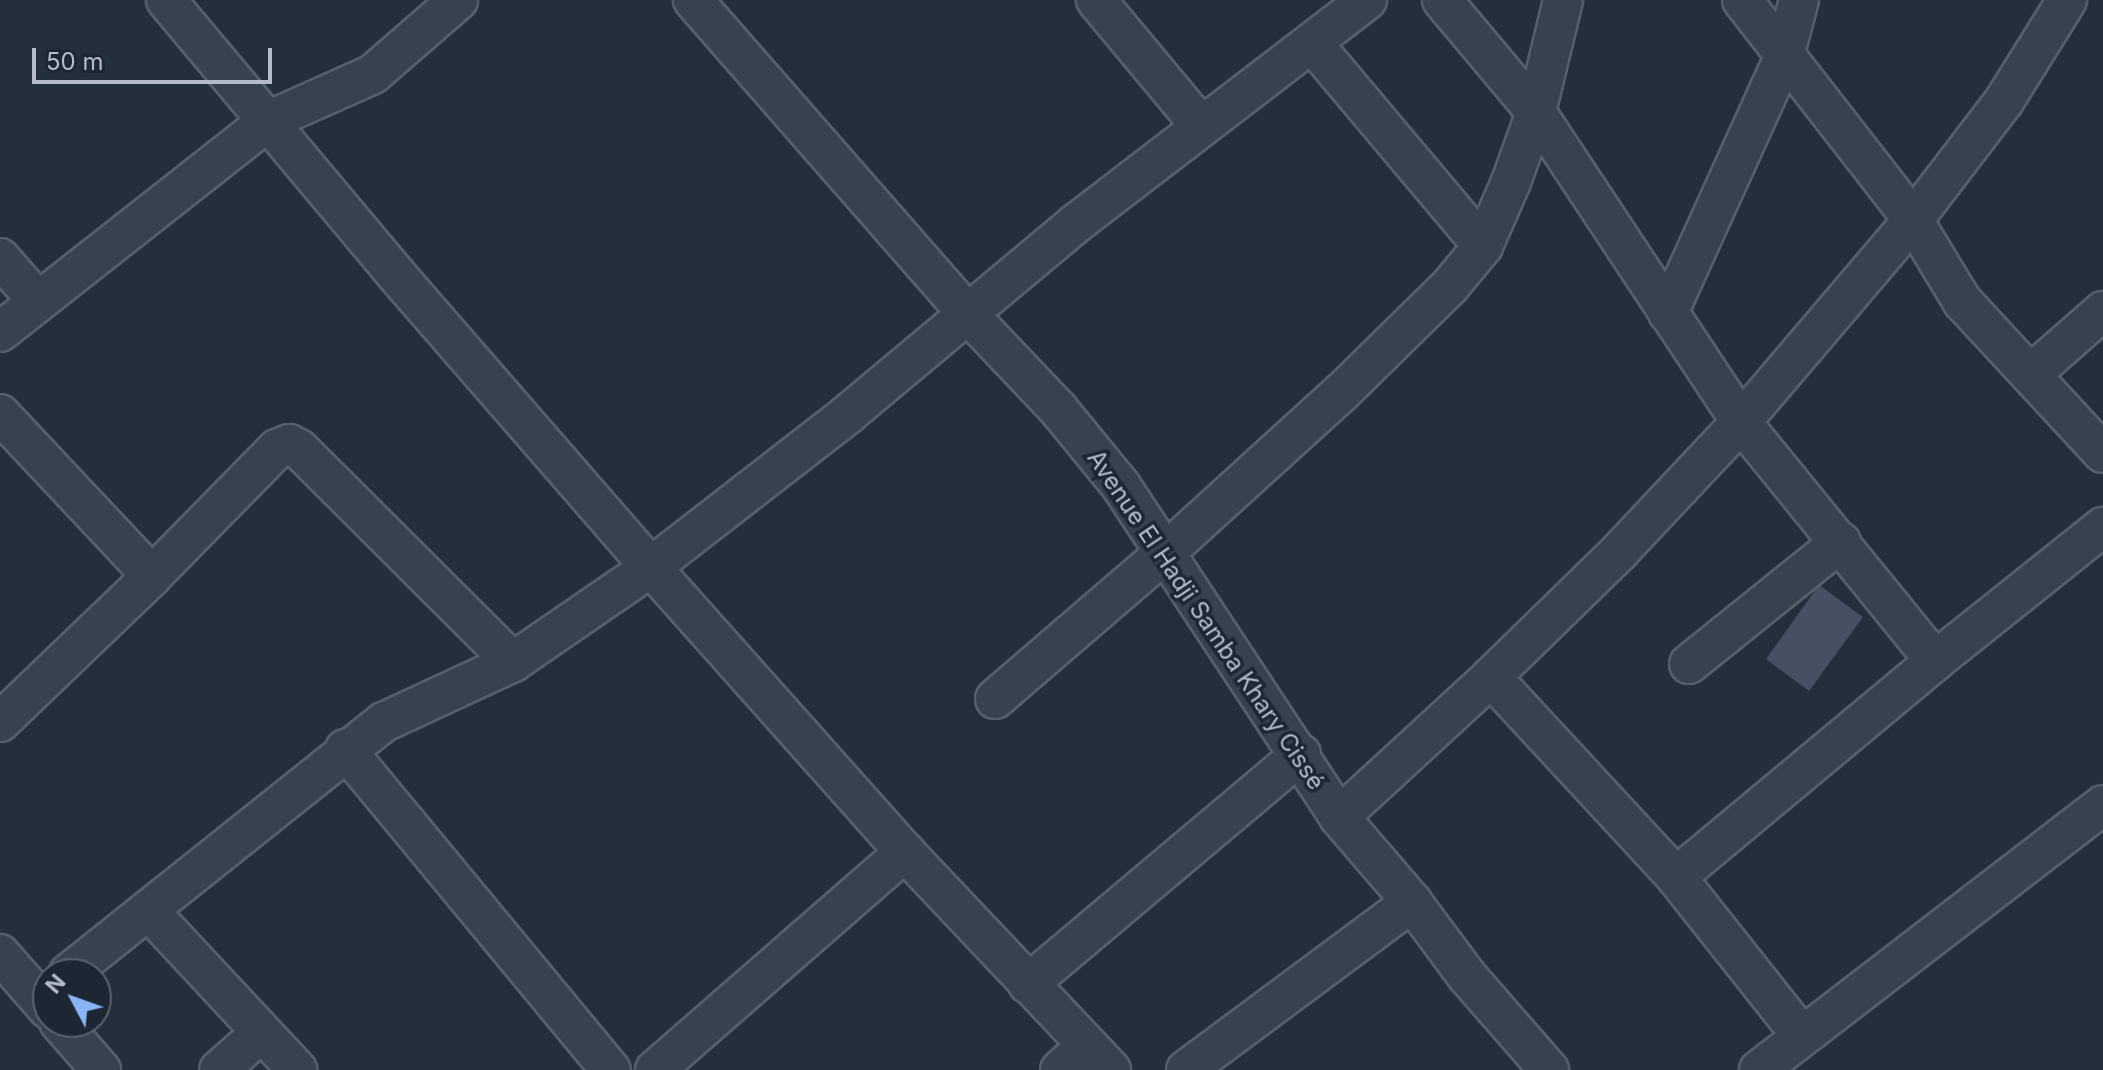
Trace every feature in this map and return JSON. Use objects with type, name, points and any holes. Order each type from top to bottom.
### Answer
[{"type":"street","points":[[166,0],[651,567],[905,852],[1028,984],[1086,1062]]},
{"type":"street","points":[[0,332],[36,299],[268,121],[373,74],[458,0]]},
{"type":"street","name":"Avenue El Hadji Samba Khary Cissé","points":[[693,0],[966,312],[1067,420],[1121,486],[1301,754],[1339,817],[1412,902],[1467,976],[1549,1070]]},
{"type":"street","points":[[1096,0],[1201,126]]},
{"type":"street","points":[[88,958],[345,749],[410,707],[513,662],[651,567],[791,461],[966,312],[1201,126],[1367,0]]},
{"type":"street","points":[[1442,0],[1536,112],[1741,422],[1935,661]]},
{"type":"street","points":[[995,699],[1166,552],[1341,393],[1450,286],[1483,246],[1511,182],[1536,112],[1563,0]]},
{"type":"street","points":[[1742,0],[1913,220],[1962,301],[2103,453]]},
{"type":"street","points":[[1668,313],[1784,57],[1799,0]]},
{"type":"street","points":[[1339,817],[1491,677],[1619,552],[1741,422],[1913,220],[2004,101],[2067,0]]},
{"type":"street","points":[[1313,44],[1483,246]]},
{"type":"street","points":[[0,258],[36,299]]},
{"type":"street","points":[[2031,374],[2103,311]]},
{"type":"street","points":[[0,414],[152,576]]},
{"type":"street","points":[[0,722],[152,576],[277,449],[289,444],[299,449],[513,662]]},
{"type":"street","points":[[1676,877],[1935,661],[2103,527]]},
{"type":"street","points":[[1689,664],[1841,542]]},
{"type":"street","points":[[1491,677],[1676,877],[1802,1036]]},
{"type":"street","points":[[345,749],[611,1070]]},
{"type":"street","points":[[1028,984],[1301,754]]},
{"type":"street","points":[[1759,1070],[2103,805]]},
{"type":"street","points":[[655,1070],[905,852]]},
{"type":"street","points":[[1186,1070],[1412,902]]},
{"type":"street","points":[[148,910],[297,1070]]},
{"type":"street","points":[[0,954],[32,988]]},
{"type":"street","points":[[219,1070],[261,1033]]},
{"type":"street","points":[[75,1038],[101,1070]]},
{"type":"building","points":[[1819,585],[1863,617],[1809,691],[1766,659]]}]
